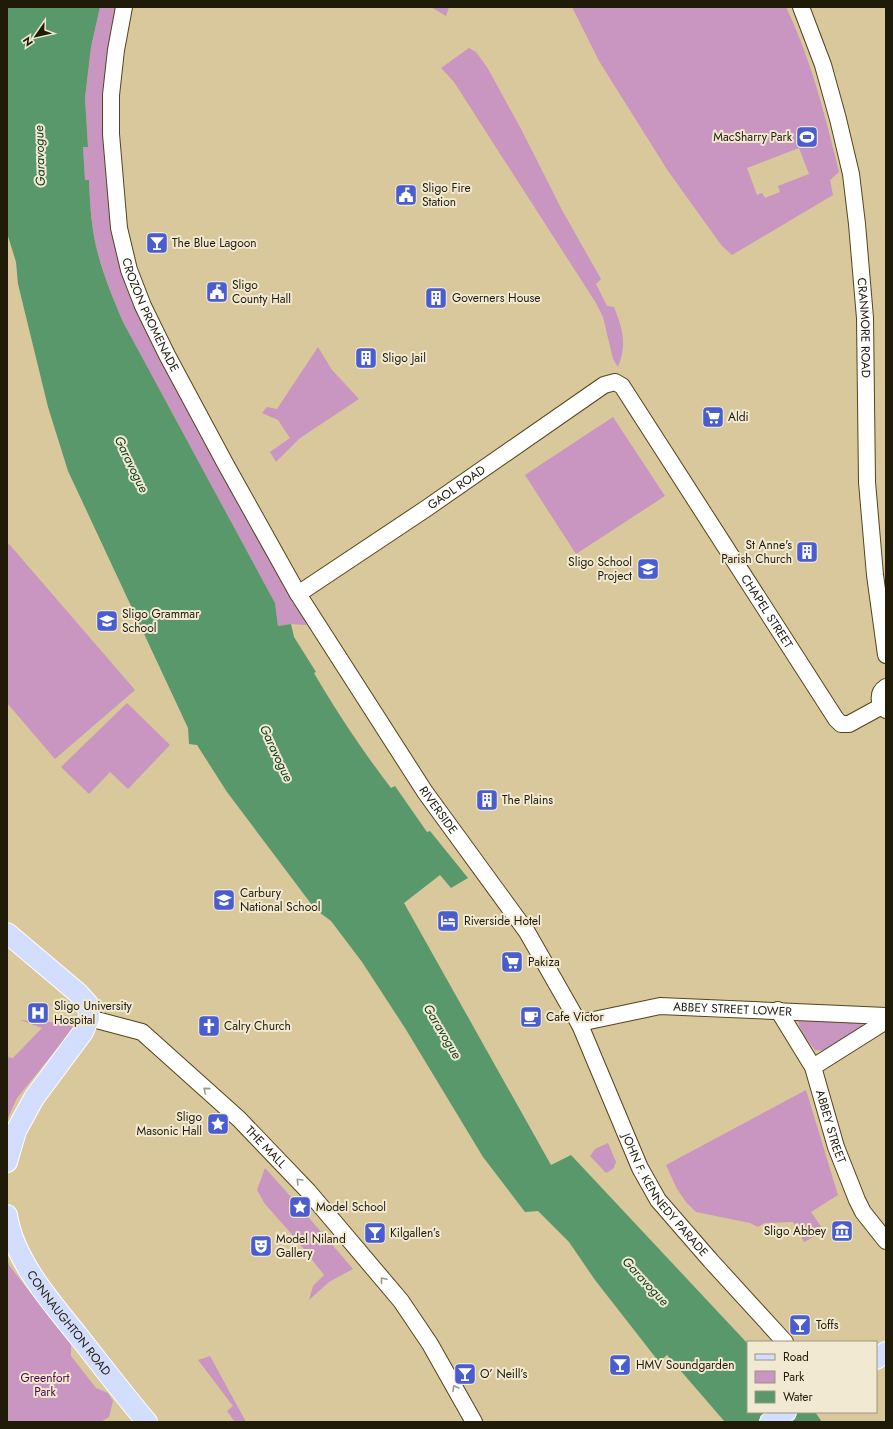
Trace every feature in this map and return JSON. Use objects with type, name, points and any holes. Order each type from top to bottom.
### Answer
[{"type":"main road","points":[[7,933],[78,993],[88,1004],[89,1018],[83,1032],[34,1098],[16,1131],[7,1162]]},
{"type":"main road","name":"CONNAUGHTON ROAD","points":[[7,1215],[8,1225],[21,1256],[37,1283],[147,1422]]},
{"type":"main road","points":[[877,1358],[886,1352]]},
{"type":"main road","points":[[770,1422],[784,1413]]},
{"type":"street","name":"CROZON PROMENADE","points":[[124,7],[116,50],[111,95],[110,134],[119,228],[129,270],[143,306],[167,355],[298,594]]},
{"type":"street","name":"CRANMORE ROAD","points":[[806,9],[838,119],[851,174],[865,318],[867,482],[875,575],[886,655]]},
{"type":"street","name":"GAOL ROAD","points":[[298,594],[420,513],[604,385],[616,382]]},
{"type":"street","name":"CHAPEL STREET","points":[[616,382],[622,386],[836,719],[841,724],[849,724],[884,708]]},
{"type":"street","name":"RIVERSIDE","points":[[298,594],[425,792],[527,932],[580,1025]]},
{"type":"street","points":[[884,708],[879,697],[881,692],[886,687]]},
{"type":"street","name":"ABBEY STREET LOWER","points":[[580,1025],[589,1021],[660,1006],[778,1010],[886,1016]]},
{"type":"street","name":"ABBEY STREET","points":[[778,1010],[813,1067],[846,1173],[863,1212],[886,1240]]},
{"type":"street","name":"THE MALL","points":[[89,1018],[142,1032],[239,1119],[317,1201],[401,1301],[430,1344],[474,1422]]},
{"type":"street","points":[[813,1067],[886,1021]]},
{"type":"street","name":"JOHN F. KENNEDY PARADE","points":[[580,1025],[640,1168],[658,1200],[784,1341]]},
{"type":"green space","points":[[100,7],[117,7],[111,27],[103,95],[111,232],[122,270],[200,434],[268,557],[308,624],[278,626],[275,603],[123,322],[105,277],[93,233],[89,180],[85,180],[83,147],[88,146],[85,98],[91,47]]},
{"type":"green space","points":[[431,7],[449,7],[446,16]]},
{"type":"green space","points":[[572,7],[786,7],[810,67],[823,108],[834,151],[839,172],[830,180],[833,195],[732,255],[722,246],[668,171],[599,61]],"holes":[[[799,148],[809,174],[778,186],[780,192],[765,198],[762,193],[757,195],[747,168]]]},
{"type":"green space","points":[[469,48],[476,52],[487,67],[521,129],[562,210],[601,279],[596,284],[607,306],[614,307],[622,330],[623,344],[621,359],[618,367],[613,359],[603,317],[596,303],[454,82],[441,68]]},
{"type":"green space","points":[[318,347],[332,370],[359,399],[300,438],[276,462],[270,452],[290,438],[278,420],[262,413],[267,407],[277,409]]},
{"type":"green space","points":[[613,417],[665,496],[576,554],[525,475]]},
{"type":"green space","points":[[9,544],[135,690],[55,759],[7,703],[7,546]]},
{"type":"green space","points":[[127,703],[170,745],[128,789],[110,772],[89,794],[61,767]]},
{"type":"green space","points":[[798,1019],[862,1022],[863,1025],[859,1030],[824,1051],[815,1050],[802,1032]]},
{"type":"green space","points":[[20,1020],[77,1024],[17,1098],[7,1120],[7,1057],[13,1058],[42,1028]]},
{"type":"green space","points":[[806,1090],[838,1195],[811,1212],[824,1231],[804,1242],[793,1222],[765,1223],[758,1227],[750,1223],[696,1212],[686,1202],[677,1189],[666,1165]]},
{"type":"green space","points":[[608,1143],[616,1162],[613,1169],[606,1173],[590,1156],[595,1149]]},
{"type":"green space","points":[[265,1168],[353,1269],[329,1282],[309,1300],[313,1286],[324,1275],[296,1239],[265,1204],[257,1190]]},
{"type":"green space","name":"Greenfort Park","points":[[7,1259],[9,1265],[71,1345],[71,1356],[96,1388],[108,1393],[113,1401],[109,1417],[101,1422],[7,1422]]},
{"type":"green space","points":[[210,1356],[246,1422],[235,1422],[227,1411],[233,1406],[198,1360]]},
{"type":"water","name":"Garavogue","points":[[7,7],[100,7],[91,47],[85,98],[88,147],[83,147],[85,180],[89,180],[93,233],[102,268],[123,322],[275,603],[278,626],[291,624],[294,637],[316,672],[314,673],[360,746],[391,788],[395,786],[427,832],[430,831],[468,878],[451,888],[440,875],[404,903],[551,1165],[571,1155],[747,1343],[747,1413],[816,1413],[822,1422],[725,1422],[667,1355],[659,1362],[595,1280],[569,1242],[538,1211],[525,1212],[483,1157],[405,1028],[362,962],[331,921],[315,909],[227,792],[197,745],[189,744],[188,728],[68,471],[48,407],[18,284],[16,262],[7,233]]},
{"type":"place","name":"MacSharry Park","points":[[807,137]]},
{"type":"place","name":"Sligo Fire Station","points":[[406,195]]},
{"type":"place","name":"The Blue Lagoon","points":[[157,243]]},
{"type":"place","name":"Sligo County Hall","points":[[217,292]]},
{"type":"place","name":"Governers House","points":[[436,298]]},
{"type":"place","name":"Sligo Jail","points":[[366,358]]},
{"type":"place","name":"Aldi","points":[[713,417]]},
{"type":"place","name":"St Anne's Parish Church","points":[[807,552]]},
{"type":"place","name":"Sligo School Project","points":[[648,569]]},
{"type":"place","name":"Sligo Grammar School","points":[[107,621]]},
{"type":"place","name":"The Plains","points":[[487,800]]},
{"type":"place","name":"Carbury National School","points":[[224,900]]},
{"type":"place","name":"Riverside Hotel","points":[[448,921]]},
{"type":"place","name":"Pakiza","points":[[512,962]]},
{"type":"place","name":"Sligo University Hospital","points":[[38,1013]]},
{"type":"place","name":"Cafe Victor","points":[[531,1017]]},
{"type":"place","name":"Calry Church","points":[[209,1026]]},
{"type":"place","name":"Sligo Masonic Hall","points":[[218,1124]]},
{"type":"place","name":"Model School","points":[[300,1207]]},
{"type":"place","name":"Sligo Abbey","points":[[842,1231]]},
{"type":"place","name":"Kilgallen’s","points":[[375,1233]]},
{"type":"place","name":"Model Niland Gallery","points":[[261,1246]]},
{"type":"place","name":"Toffs","points":[[800,1325]]},
{"type":"place","name":"HMV Soundgarden","points":[[620,1365]]},
{"type":"place","name":"O’ Neill’s","points":[[465,1374]]}]
